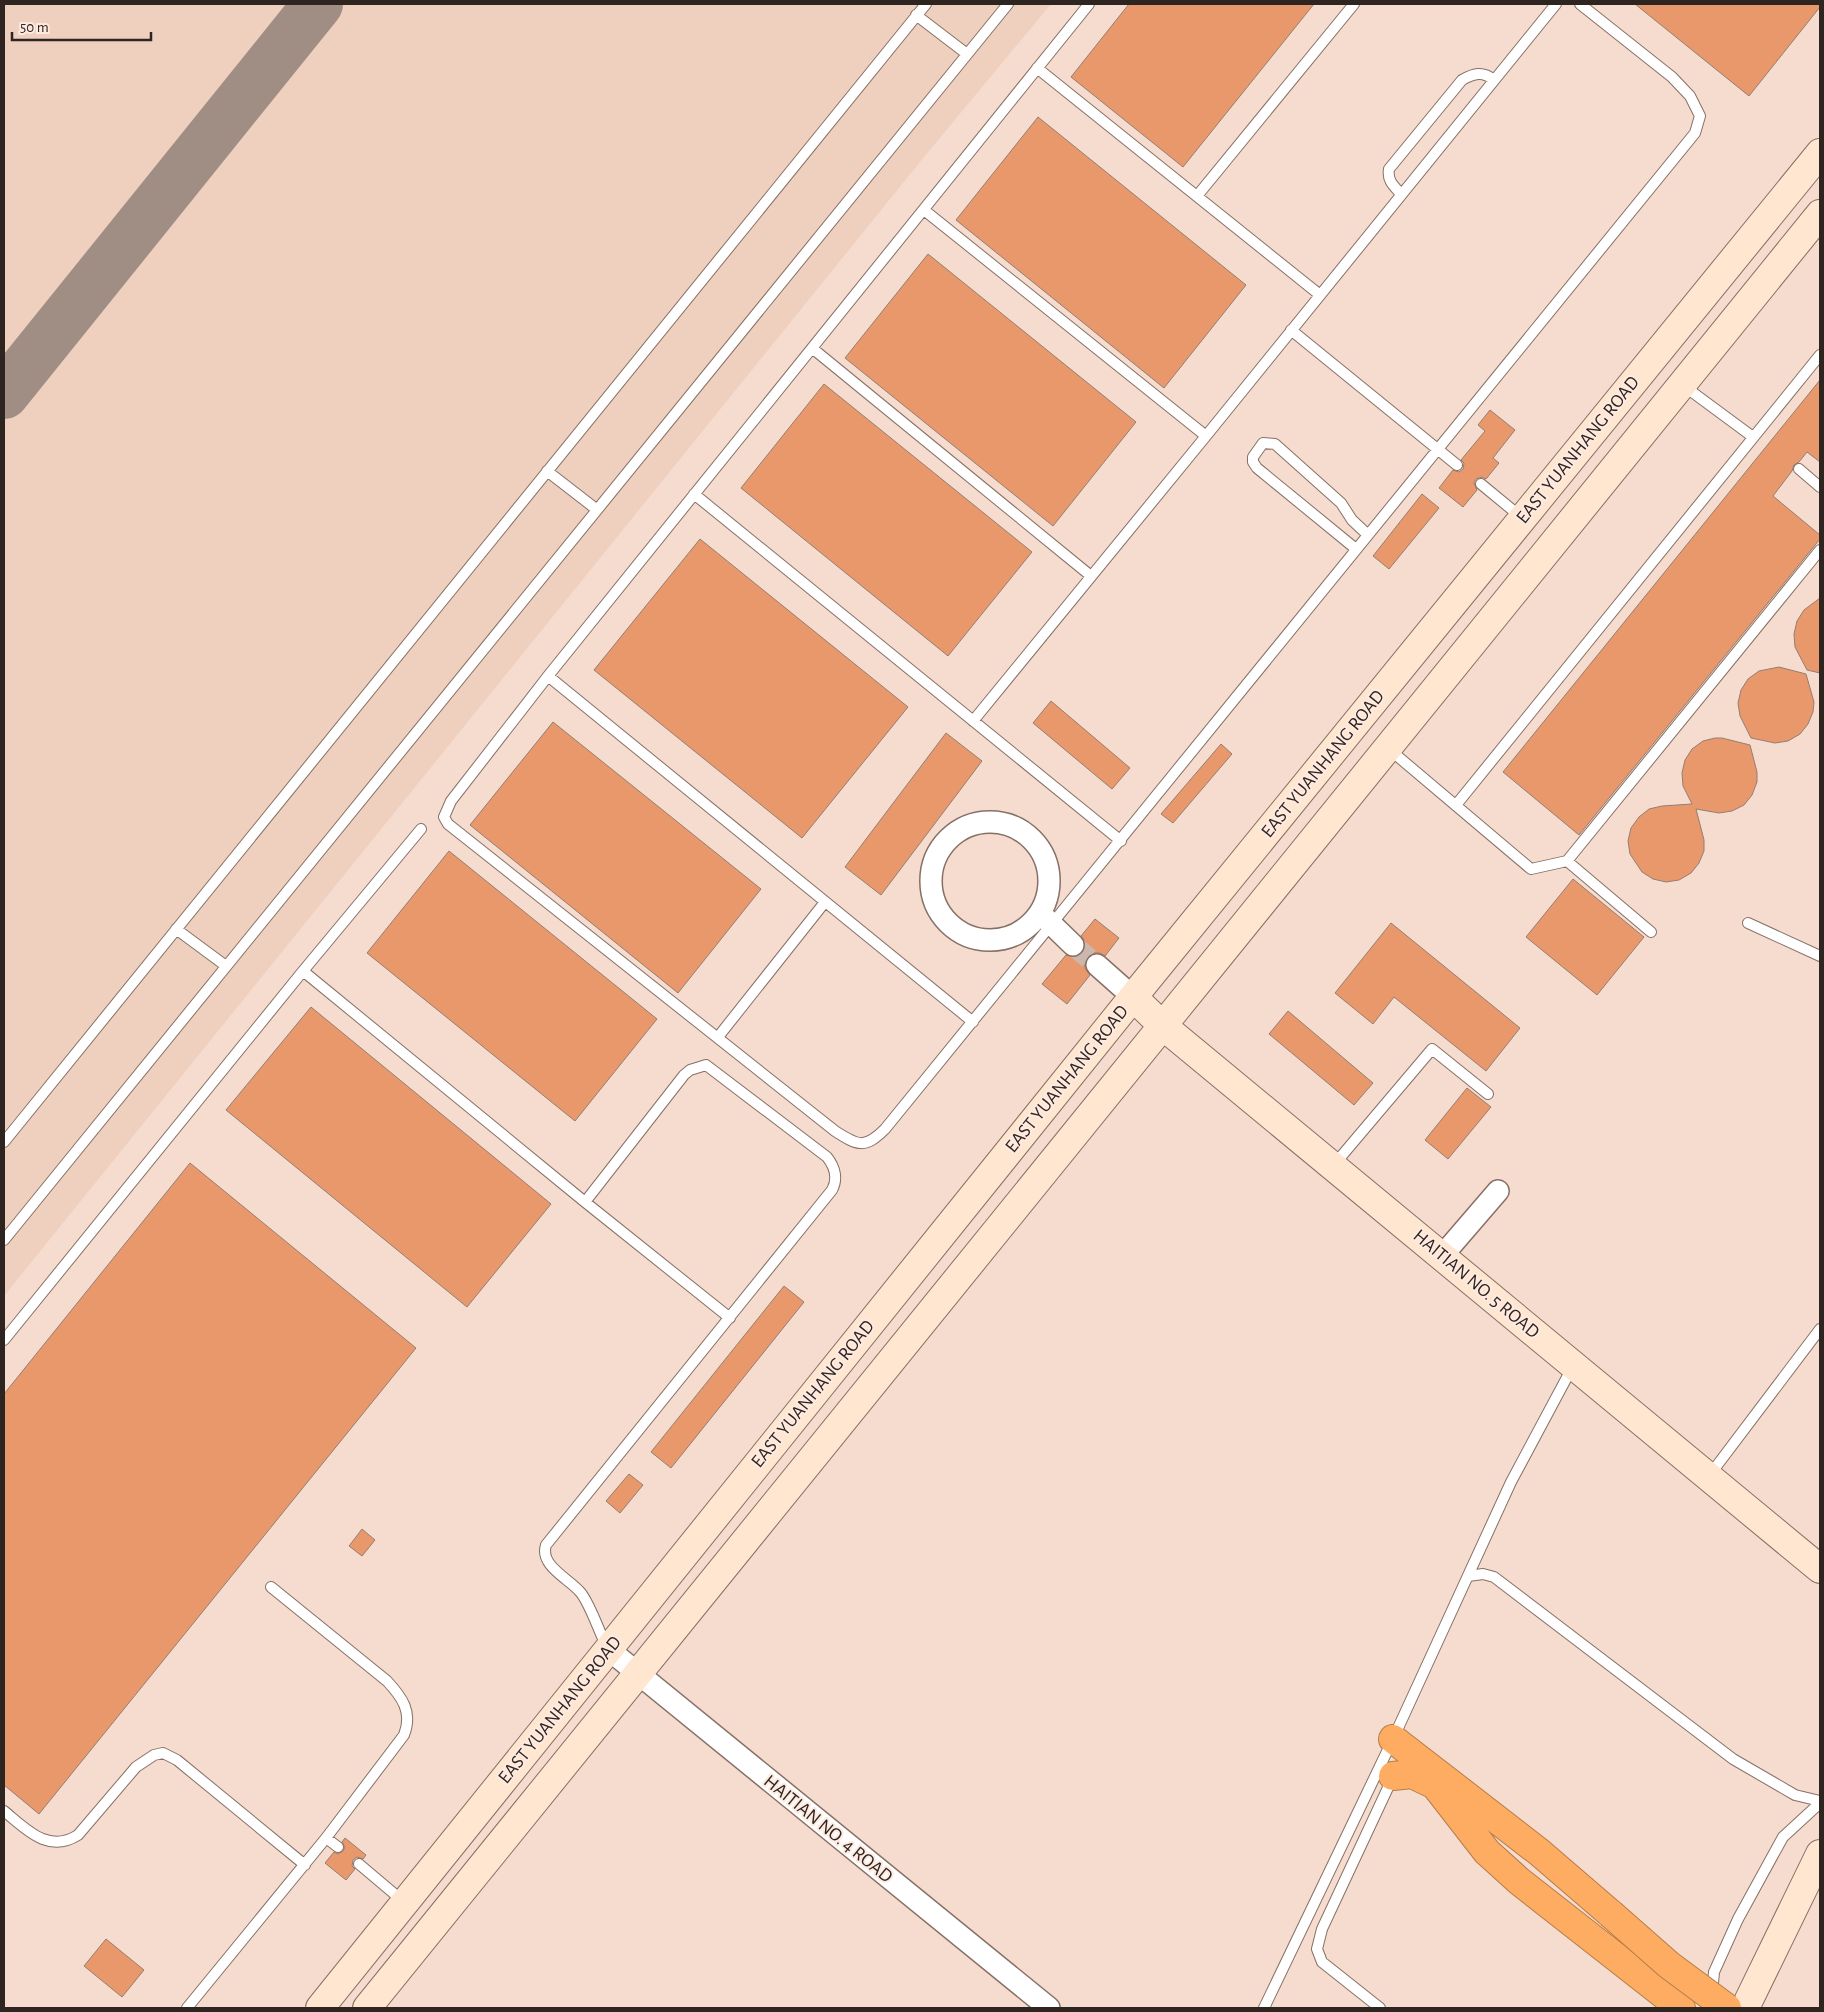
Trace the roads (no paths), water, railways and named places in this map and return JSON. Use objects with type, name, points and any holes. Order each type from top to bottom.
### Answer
[{"type":"highway","points":[[1393,1739],[1539,1852],[1669,1965],[1727,2008]]},
{"type":"highway","points":[[1393,1776],[1412,1774],[1435,1785],[1487,1852],[1519,1881],[1681,2008]]},
{"type":"street","name":"EAST YUANHANG ROAD","points":[[320,2008],[1133,998],[1820,153]]},
{"type":"street","name":"EAST YUANHANG ROAD","points":[[367,2008],[1820,214]]},
{"type":"street","points":[[1047,919],[998,940],[971,938],[949,924],[934,903],[930,882],[934,861],[944,843],[960,829],[980,822],[1002,823],[1023,832],[1040,848],[1048,869],[1047,919],[1073,945]]},
{"type":"street","points":[[1098,966],[1133,998]]},
{"type":"street","name":"HAITIAN NO. 5 ROAD","points":[[1133,998],[1163,1026],[1820,1569]]},
{"type":"street","points":[[1442,1256],[1498,1190]]},
{"type":"street","name":"HAITIAN NO. 4 ROAD","points":[[608,1650],[1049,2008]]},
{"type":"street","points":[[1745,2008],[1820,1854]]},
{"type":"lane","points":[[4,1142],[926,4]]},
{"type":"lane","points":[[4,1240],[1008,4]]},
{"type":"lane","points":[[1089,4],[548,676],[451,801],[444,816],[448,824],[718,1038],[847,1139],[861,1144],[873,1141],[885,1129],[973,1022],[1047,919],[1121,841],[1437,448],[1695,134],[1700,116],[1690,96],[1672,77],[1580,4]]},
{"type":"lane","points":[[1197,196],[1354,4]]},
{"type":"lane","points":[[973,721],[1556,4]]},
{"type":"lane","points":[[916,15],[967,54]]},
{"type":"lane","points":[[1037,68],[1320,294]]},
{"type":"lane","points":[[1401,194],[1390,182],[1388,176],[1389,169],[1395,161],[1462,80],[1475,73],[1488,75],[1494,80]]},
{"type":"lane","points":[[924,210],[1206,436]]},
{"type":"lane","points":[[1291,330],[1457,465]]},
{"type":"lane","points":[[812,348],[1091,576]]},
{"type":"lane","points":[[1456,805],[1820,355]]},
{"type":"lane","points":[[1682,385],[1753,436]]},
{"type":"lane","points":[[1356,549],[1257,468],[1252,462],[1256,451],[1262,443],[1274,444],[1341,503],[1352,520],[1368,535]]},
{"type":"lane","points":[[1799,469],[1820,486]]},
{"type":"lane","points":[[547,471],[596,509]]},
{"type":"lane","points":[[1481,484],[1522,519]]},
{"type":"lane","points":[[694,494],[1121,841]]},
{"type":"lane","points":[[1388,748],[1531,869],[1566,861],[1820,550]]},
{"type":"lane","points":[[548,676],[973,1022]]},
{"type":"lane","points":[[4,1340],[302,971],[421,829]]},
{"type":"lane","points":[[1566,861],[1651,932]]},
{"type":"lane","points":[[718,1038],[825,902]]},
{"type":"lane","points":[[1748,923],[1820,956]]},
{"type":"lane","points":[[176,929],[226,966]]},
{"type":"lane","points":[[302,971],[730,1318]]},
{"type":"lane","points":[[1333,1166],[1432,1050],[1488,1094]]},
{"type":"lane","points":[[585,1202],[684,1075],[698,1066],[706,1065],[827,1157],[835,1171],[835,1184],[832,1190],[546,1545],[544,1552],[546,1560],[581,1593],[608,1650]]},
{"type":"lane","points":[[1708,1476],[1820,1329]]},
{"type":"lane","points":[[1264,2008],[1393,1739],[1512,1482],[1574,1365]]},
{"type":"lane","points":[[1468,1576],[1484,1574],[1494,1577],[1733,1758],[1795,1795],[1820,1802]]},
{"type":"lane","points":[[187,2008],[305,1865],[404,1735],[408,1725],[408,1714],[397,1692],[387,1681],[271,1587]]},
{"type":"lane","points":[[4,1810],[41,1838],[50,1842],[61,1843],[70,1840],[78,1835],[136,1767],[154,1755],[163,1752],[177,1760],[305,1865]]},
{"type":"lane","points":[[1380,2008],[1322,1962],[1317,1949],[1322,1929],[1393,1776]]},
{"type":"lane","points":[[1711,2008],[1714,1972],[1738,1919],[1783,1837],[1820,1802]]},
{"type":"lane","points":[[326,1838],[338,1847]]},
{"type":"lane","points":[[359,1864],[404,1903]]},
{"type":"tunnel","points":[[1073,945],[1097,965]]}]
